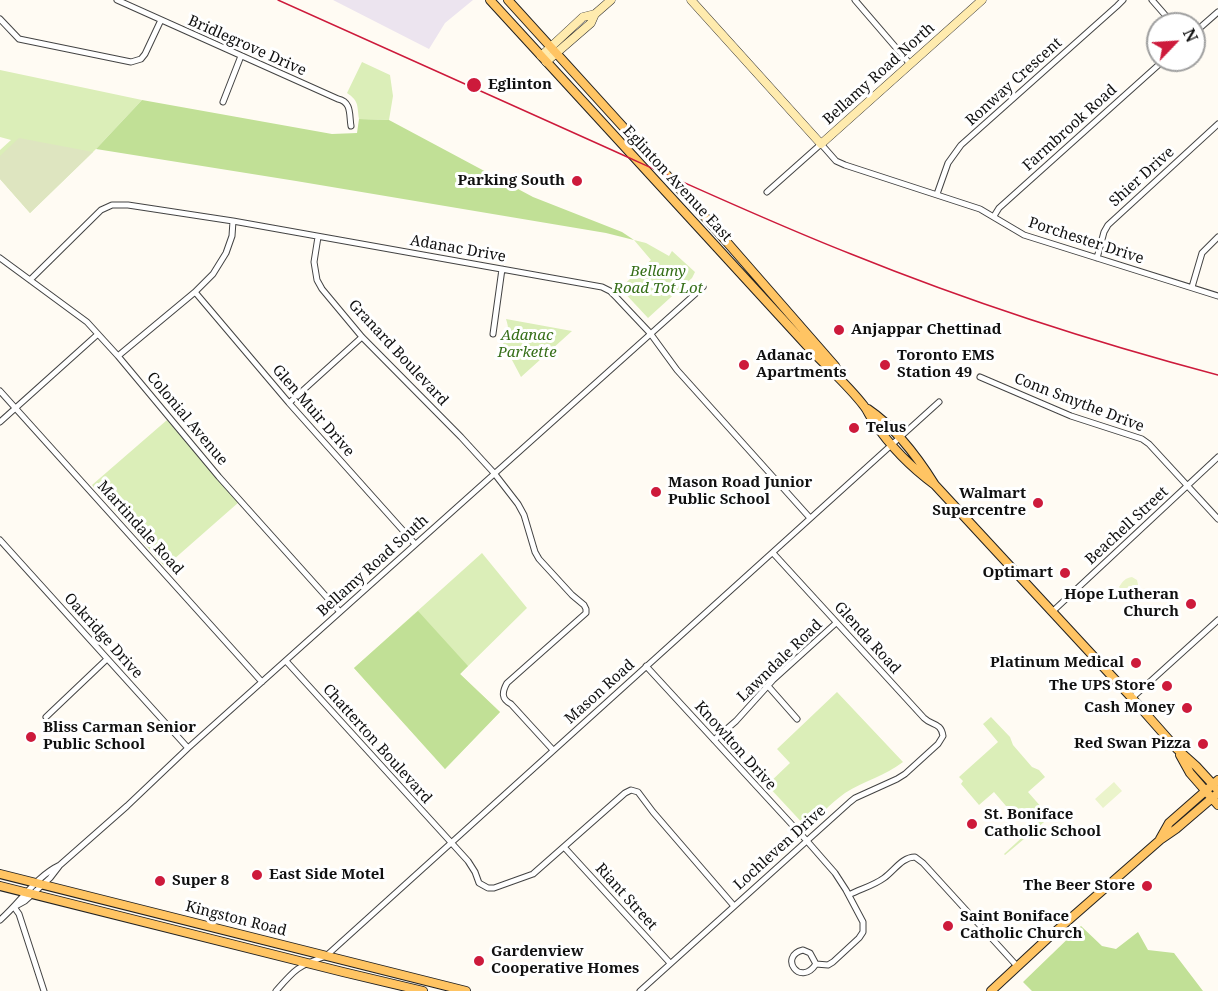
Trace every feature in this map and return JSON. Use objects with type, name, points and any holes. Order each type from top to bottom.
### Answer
[{"type":"main road","name":"Eglinton Avenue East","points":[[490,0],[810,349],[865,407],[900,438],[922,463],[935,484],[1177,750],[1196,766],[1216,792]]},
{"type":"main road","name":"Eglinton Avenue East","points":[[508,0],[713,225],[835,366],[845,385]]},
{"type":"main road","name":"Eglinton Avenue East","points":[[865,407],[874,423],[893,445],[917,471],[935,484]]},
{"type":"main road","name":"Eglinton Avenue East","points":[[1177,750],[1190,773],[1205,791],[1216,792]]},
{"type":"main road","points":[[1160,840],[1169,823],[1205,791]]},
{"type":"main road","points":[[991,991],[1216,792]]},
{"type":"main road","name":"Kingston Road","points":[[0,874],[466,991]]},
{"type":"main road","name":"Kingston Road","points":[[0,886],[423,991]]},
{"type":"street","name":"Bridlegrove Drive","points":[[117,0],[342,100],[350,109],[351,126]]},
{"type":"street","points":[[544,59],[591,23],[595,14],[611,0]]},
{"type":"street","name":"Bellamy Road North","points":[[691,0],[821,144]]},
{"type":"street","points":[[855,0],[910,64]]},
{"type":"street","name":"Bellamy Road North","points":[[767,192],[982,0]]},
{"type":"street","name":"Ronway Crescent","points":[[937,194],[944,171],[961,145],[1123,0]]},
{"type":"street","points":[[1152,0],[1162,12]]},
{"type":"street","points":[[1206,22],[1218,12]]},
{"type":"street","points":[[0,19],[19,39],[131,62],[141,59],[145,54],[161,20]]},
{"type":"street","points":[[223,102],[242,56]]},
{"type":"street","name":"Farmbrook Road","points":[[994,216],[999,208],[1151,72]]},
{"type":"street","name":"Shier Drive","points":[[1096,258],[1108,225],[1218,124]]},
{"type":"street","name":"Porchester Drive","points":[[821,144],[836,161],[844,165],[980,208],[1024,235],[1218,296]]},
{"type":"street","name":"Adanac Drive","points":[[30,280],[94,216],[107,207],[128,205],[233,221],[602,287],[610,291],[650,333],[677,370],[810,518]]},
{"type":"street","points":[[118,356],[195,292],[213,274],[226,253],[232,236],[233,221]]},
{"type":"street","name":"Granard Boulevard","points":[[318,237],[314,262],[316,280],[322,289],[362,337],[494,473],[524,515],[539,559],[572,595],[584,604],[586,613],[507,683],[504,690],[503,698],[506,702],[511,704],[553,750]]},
{"type":"street","points":[[1192,287],[1203,253],[1218,237]]},
{"type":"street","name":"Colonial Avenue","points":[[0,258],[87,322],[219,477],[340,612]]},
{"type":"street","points":[[493,334],[502,269]]},
{"type":"street","name":"Bellamy Road South","points":[[0,920],[18,900],[57,872],[60,866],[188,748],[703,287]]},
{"type":"street","name":"Glen Muir Drive","points":[[195,292],[288,403],[415,544]]},
{"type":"street","points":[[0,422],[98,334]]},
{"type":"street","points":[[288,403],[362,337]]},
{"type":"street","name":"Conn Smythe Drive","points":[[980,377],[1071,416],[1142,439],[1218,519]]},
{"type":"street","name":"Martindale Road","points":[[0,390],[262,682]]},
{"type":"street","points":[[900,438],[939,402]]},
{"type":"street","name":"Mason Road","points":[[276,991],[292,971],[326,956],[900,438]]},
{"type":"street","name":"Beachell Street","points":[[1052,612],[1218,457]]},
{"type":"street","name":"Oakridge Drive","points":[[0,540],[188,748]]},
{"type":"street","name":"Glenda Road","points":[[773,553],[924,718],[938,725],[943,736]]},
{"type":"street","points":[[1132,698],[1218,620]]},
{"type":"street","name":"Lawndale Road","points":[[714,740],[736,721],[773,680],[836,622]]},
{"type":"street","points":[[46,717],[107,659]]},
{"type":"street","name":"Chatterton Boulevard","points":[[286,661],[472,866],[479,883],[485,887],[494,888],[533,874],[625,793],[634,790],[734,906]]},
{"type":"street","name":"Knowlton Drive","points":[[646,666],[807,841],[835,873],[849,895],[863,922],[863,932],[833,962],[816,964]]},
{"type":"street","points":[[768,686],[797,720]]},
{"type":"street","name":"Lochleven Drive","points":[[640,991],[855,798],[905,774],[938,744],[943,736]]},
{"type":"street","name":"Riant Street","points":[[564,847],[670,963]]},
{"type":"street","points":[[849,895],[884,878],[907,858],[915,857],[1017,966]]},
{"type":"street","points":[[14,907],[19,914],[44,991]]},
{"type":"street","points":[[807,951],[813,956],[816,964],[808,972],[801,973],[794,970],[791,963],[796,952],[807,951]]},
{"type":"shaded area","points":[[333,0],[473,0],[445,23],[429,49]]},
{"type":"green space","points":[[362,62],[390,75],[393,96],[389,120],[359,119],[356,101],[347,93]]},
{"type":"green space","points":[[0,70],[142,100],[96,149],[30,213],[0,179],[0,150],[11,140],[0,137]]},
{"type":"green space","points":[[142,100],[332,134],[357,133],[359,119],[389,120],[533,197],[622,232],[634,240],[606,233],[96,149]]},
{"type":"green space","points":[[19,138],[93,152],[30,213],[0,179],[0,156]]},
{"type":"green space","name":"Bellamy Road Tot Lot","points":[[634,240],[646,243],[669,256],[672,251],[695,272],[692,278],[648,318],[620,288],[651,260]]},
{"type":"green space","name":"Adanac Parkette","points":[[506,319],[572,331],[521,377],[503,343],[508,332]]},
{"type":"green space","points":[[167,420],[239,502],[165,567],[92,485]]},
{"type":"green space","points":[[482,553],[527,608],[460,674],[500,712],[445,769],[354,668]]},
{"type":"green space","points":[[1132,577],[1137,580],[1139,589],[1128,598],[1119,587],[1124,580]]},
{"type":"green space","points":[[418,611],[468,666],[460,674],[500,712],[445,769],[354,668]]},
{"type":"green space","points":[[837,692],[903,762],[845,793],[807,828],[767,785],[790,763],[777,749]]},
{"type":"green space","points":[[991,717],[1010,737],[1013,745],[1032,767],[1039,770],[1045,777],[1028,792],[1050,817],[1005,855],[1039,822],[1029,810],[1018,820],[994,792],[979,805],[961,784],[963,781],[959,777],[998,742],[983,724]]},
{"type":"green space","points":[[1114,782],[1122,791],[1103,808],[1095,799]]},
{"type":"green space","points":[[1081,926],[1102,946],[1116,949],[1138,932],[1148,950],[1174,953],[1203,991],[1032,991],[1023,982]]},
{"type":"railway","points":[[278,0],[726,201],[851,254],[941,289],[1032,320],[1218,375]]},
{"type":"place","name":"Eglinton","points":[[474,85]]},
{"type":"place","name":"Parking South","points":[[577,181]]},
{"type":"place","name":"Anjappar Chettinad","points":[[839,330]]},
{"type":"place","name":"Adanac Apartments","points":[[744,365]]},
{"type":"place","name":"Toronto EMS Station 49","points":[[885,365]]},
{"type":"place","name":"Telus","points":[[854,428]]},
{"type":"place","name":"Mason Road Junior Public School","points":[[656,492]]},
{"type":"place","name":"Walmart Supercentre","points":[[1038,503]]},
{"type":"place","name":"Optimart","points":[[1065,573]]},
{"type":"place","name":"Hope Lutheran Church","points":[[1191,604]]},
{"type":"place","name":"Platinum Medical","points":[[1136,663]]},
{"type":"place","name":"The UPS Store","points":[[1167,686]]},
{"type":"place","name":"Cash Money","points":[[1187,708]]},
{"type":"place","name":"Bliss Carman Senior Public School","points":[[31,737]]},
{"type":"place","name":"Red Swan Pizza","points":[[1203,744]]},
{"type":"place","name":"St. Boniface Catholic School","points":[[972,824]]},
{"type":"place","name":"East Side Motel","points":[[257,875]]},
{"type":"place","name":"Super 8","points":[[160,881]]},
{"type":"place","name":"The Beer Store","points":[[1147,886]]},
{"type":"place","name":"Saint Boniface Catholic Church","points":[[948,926]]},
{"type":"place","name":"Gardenview Cooperative Homes","points":[[479,961]]}]
